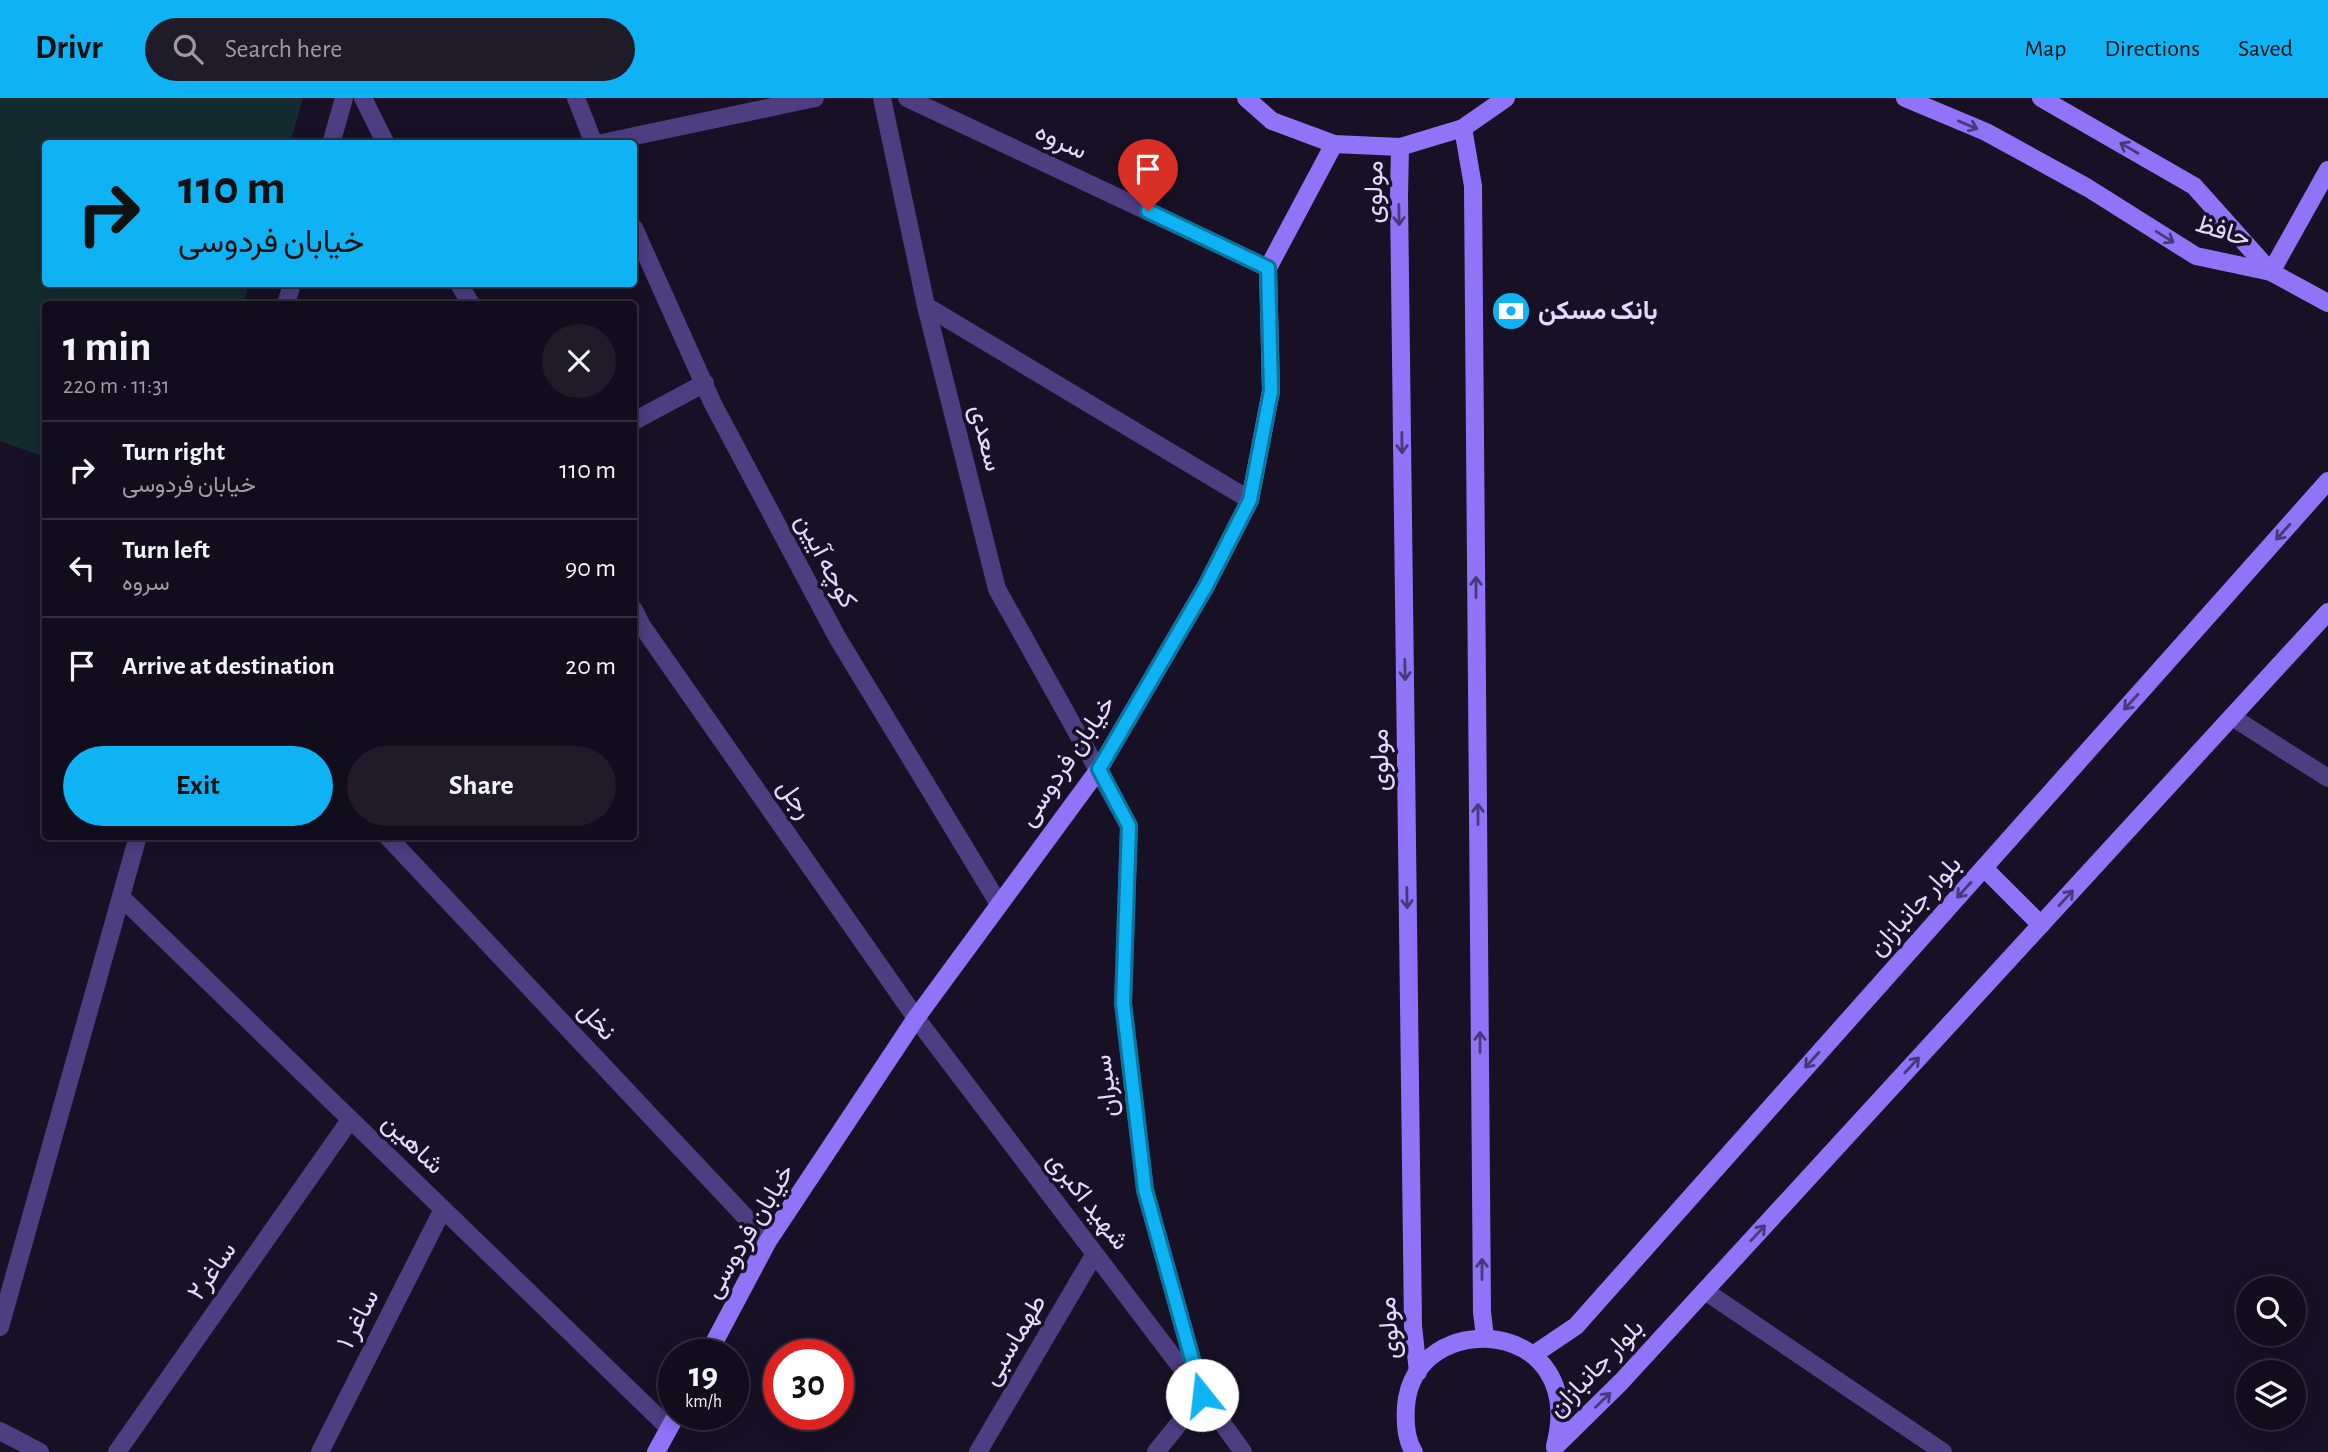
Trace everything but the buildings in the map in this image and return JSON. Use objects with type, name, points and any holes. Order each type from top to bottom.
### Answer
[{"type":"street","points":[[332,140],[344,98]]},
{"type":"street","points":[[363,98],[384,140]]},
{"type":"street","points":[[576,98],[594,140]]},
{"type":"street","points":[[615,140],[815,98]]},
{"type":"street","name":"سعدی","points":[[882,98],[926,306],[998,589],[1099,769]]},
{"type":"street","name":"سروه","points":[[907,98],[1268,268]]},
{"type":"street","points":[[1245,98],[1272,121],[1334,145],[1400,147],[1463,128],[1506,98]]},
{"type":"street","name":"حافظ","points":[[1905,98],[1986,132],[2088,188],[2196,256],[2272,272]]},
{"type":"street","name":"حافظ","points":[[2041,98],[2194,186],[2272,272]]},
{"type":"street","points":[[1463,128],[1473,186],[1482,1312],[1485,1337]]},
{"type":"street","name":"خیابان فردوسی","points":[[716,1339],[768,1241],[916,1018],[1099,769],[1206,586],[1250,500],[1271,391],[1268,268],[1334,145]]},
{"type":"street","name":"مولوی","points":[[1400,147],[1413,1326],[1418,1372]]},
{"type":"street","points":[[2328,170],[2272,272],[2328,303]]},
{"type":"street","name":"کوچه آیین","points":[[637,235],[713,404],[836,637],[999,904]]},
{"type":"street","points":[[926,306],[1250,500]]},
{"type":"street","points":[[637,419],[705,383]]},
{"type":"street","name":"بلوار جانبازان","points":[[1533,1355],[1576,1326],[2328,481]]},
{"type":"street","name":"بلوار جانبازان","points":[[1553,1450],[1621,1382],[2328,612]]},
{"type":"street","name":"رجل","points":[[637,616],[916,1018]]},
{"type":"street","points":[[2232,717],[2328,778]]},
{"type":"street","name":"سیران","points":[[1099,769],[1129,826],[1123,1003],[1145,1190],[1202,1395]]},
{"type":"street","points":[[0,1327],[137,840]]},
{"type":"street","name":"نخل","points":[[391,840],[768,1241]]},
{"type":"street","points":[[1984,867],[2041,925]]},
{"type":"street","name":"شاهین","points":[[121,897],[443,1209],[658,1407]]},
{"type":"street","name":"شهید اکبری","points":[[916,1018],[1202,1395],[1242,1452]]},
{"type":"street","name":"ساغر۲","points":[[117,1452],[350,1120]]},
{"type":"street","name":"ساغر ۱","points":[[320,1452],[443,1209]]},
{"type":"street","name":"طهماسبی","points":[[978,1452],[1094,1255]]},
{"type":"street","points":[[1705,1291],[1943,1452]]},
{"type":"street","points":[[1414,1452],[1410,1446],[1405,1421],[1407,1396],[1418,1372],[1436,1353],[1459,1341],[1485,1337],[1510,1342],[1533,1355],[1549,1374],[1559,1397],[1561,1423],[1553,1450]]},
{"type":"street","points":[[1156,1452],[1202,1395]]},
{"type":"street","points":[[656,1452],[668,1430]]},
{"type":"street","points":[[0,1431],[40,1452]]},
{"type":"green space","points":[[0,98],[303,98],[291,140],[42,140],[42,287],[248,287],[244,301],[42,301],[42,456],[0,441]]},
{"type":"place","name":"بانک مسکن","points":[[1511,311]]},
{"type":"route","points":[[1148,211],[1268,268],[1271,391],[1250,500],[1206,586],[1099,769],[1129,826],[1123,1003],[1145,1190],[1202,1395]]}]
